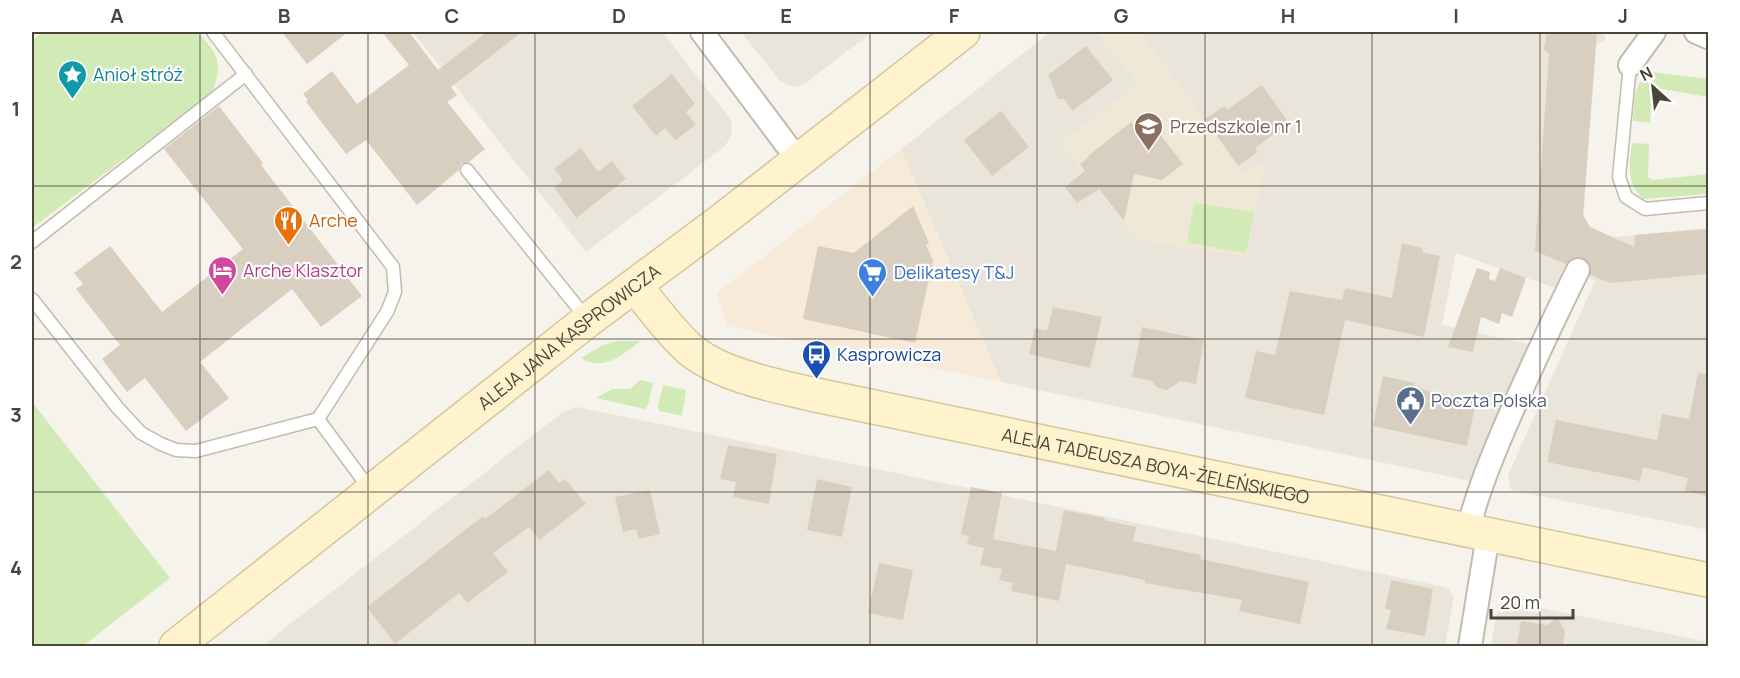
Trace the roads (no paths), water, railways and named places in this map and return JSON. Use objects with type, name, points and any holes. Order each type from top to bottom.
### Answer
[{"type":"street","points":[[702,32],[798,160]]},
{"type":"street","name":"ALEJA JANA KASPROWICZA","points":[[176,646],[588,320],[963,32]]},
{"type":"street","points":[[1630,64],[1654,32]]},
{"type":"street","points":[[1696,32],[1708,37]]},
{"type":"street","points":[[1470,646],[1480,489],[1531,368],[1578,270]]},
{"type":"street","name":"ALEJA TADEUSZA BOYA-ŻELEŃSKIEGO","points":[[635,286],[693,352],[738,375],[756,381],[1708,580]]},
{"type":"lane","points":[[32,299],[117,407],[141,433],[161,444],[176,450],[196,451],[318,418],[387,312],[395,292],[393,267],[213,32]]},
{"type":"lane","points":[[1630,64],[1619,177],[1626,197],[1644,209],[1708,203]]},
{"type":"lane","points":[[32,242],[246,74]]},
{"type":"lane","points":[[466,171],[588,320]]},
{"type":"lane","points":[[318,418],[372,492]]},
{"type":"place","name":"Anioł stróż","points":[[72,100]]},
{"type":"place","name":"Przedszkole nr 1","points":[[1149,152]]},
{"type":"place","name":"Arche","points":[[288,246]]},
{"type":"place","name":"Arche Klasztor","points":[[222,296]]},
{"type":"place","name":"Delikatesy T&J","points":[[873,298]]},
{"type":"place","name":"Kasprowicza","points":[[816,380]]},
{"type":"place","name":"Poczta Polska","points":[[1410,426]]}]
